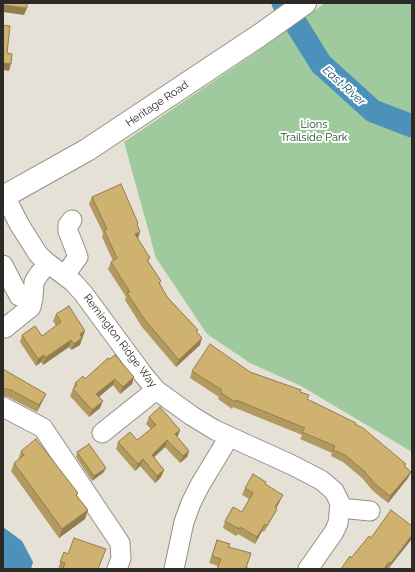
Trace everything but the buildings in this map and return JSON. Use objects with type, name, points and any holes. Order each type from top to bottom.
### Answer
[{"type":"main road","name":"Heritage Road","points":[[4,197],[87,150],[260,35],[305,3]]},
{"type":"street","name":"Remington Ridge Way","points":[[4,197],[41,258],[65,276],[83,293],[156,390],[196,418],[228,437],[286,462],[325,483],[337,495],[340,508]]},
{"type":"street","points":[[65,276],[78,257],[68,231],[68,225],[72,220]]},
{"type":"street","points":[[6,328],[28,311],[33,303],[36,278],[48,264]]},
{"type":"street","points":[[3,265],[19,296],[33,295]]},
{"type":"street","points":[[102,433],[156,390]]},
{"type":"street","points":[[3,407],[43,428],[120,543],[121,558],[117,569]]},
{"type":"street","points":[[174,569],[181,533],[191,503],[228,437]]},
{"type":"street","points":[[308,569],[336,528],[340,508],[370,511]]},
{"type":"green space","name":"Lions Trailside Park","points":[[325,3],[412,3],[412,452],[301,386],[250,363],[207,334],[156,258],[124,142],[251,56]]},
{"type":"water","points":[[3,527],[22,541],[33,562],[31,569],[3,569]]},
{"type":"waterway","name":"East River","points":[[283,3],[321,64],[373,111],[412,126]]}]
